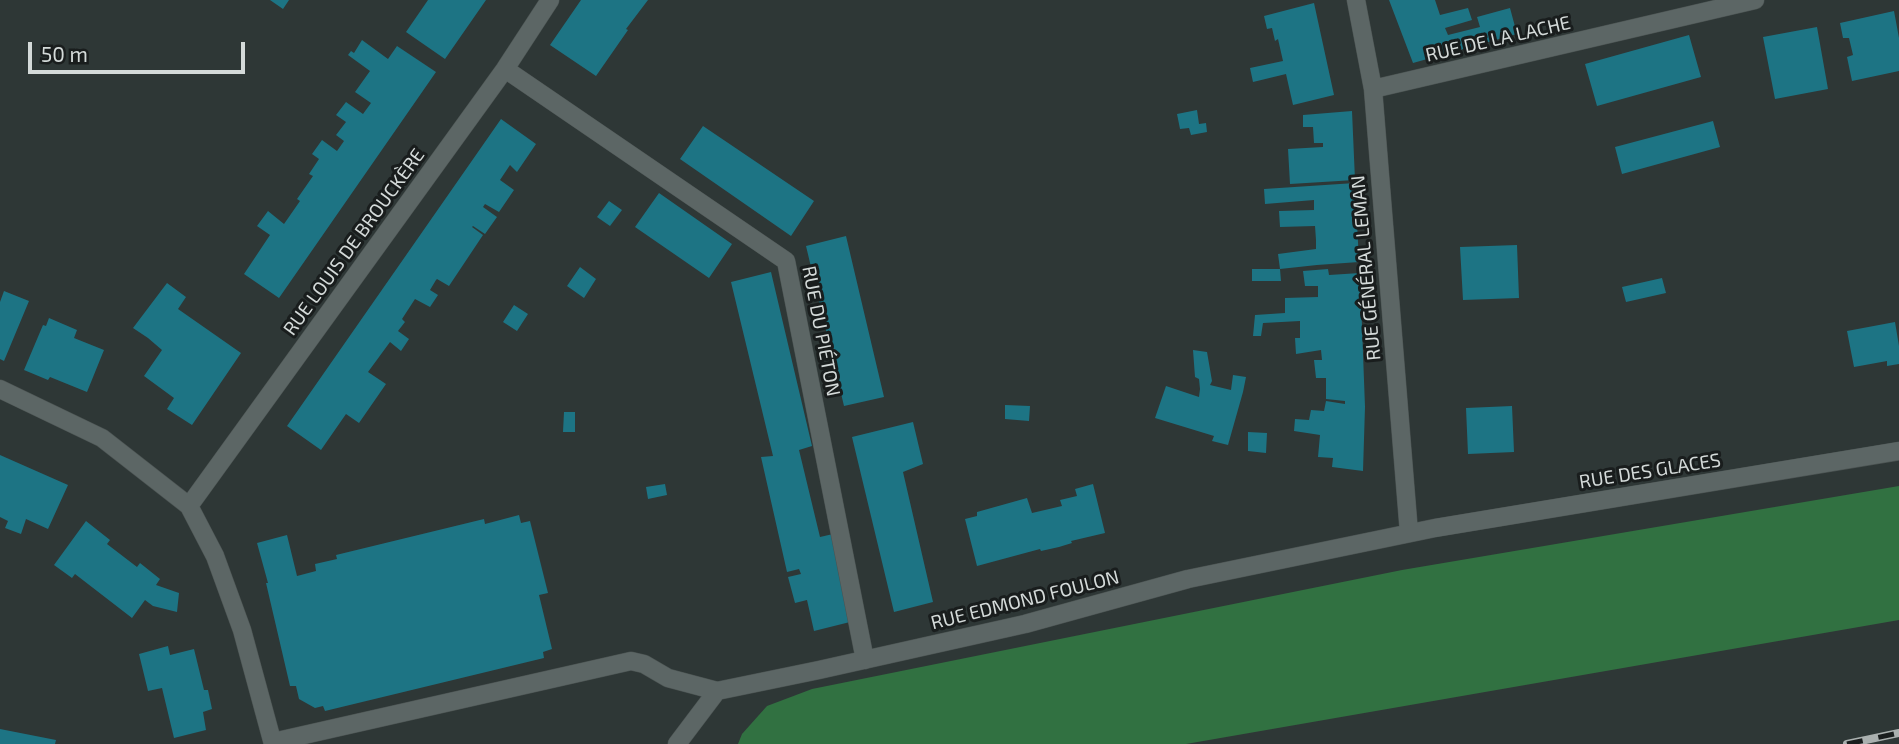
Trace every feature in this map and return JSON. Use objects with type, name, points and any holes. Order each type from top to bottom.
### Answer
[{"type":"street","name":"RUE LOUIS DE BROUCKÈRE","points":[[189,506],[505,69],[550,0]]},
{"type":"street","name":"RUE GÉNÉRAL LEMAN","points":[[1356,0],[1373,89],[1409,533]]},
{"type":"street","name":"RUE DE LA LACHE","points":[[1373,89],[1755,0]]},
{"type":"street","name":"RUE DU PIÉTON","points":[[505,69],[786,261],[865,660]]},
{"type":"street","points":[[0,389],[102,439],[189,506],[215,556],[242,630],[273,743],[631,661],[644,664],[668,678],[717,691],[677,744]]},
{"type":"street","name":"RUE DES GLACES","points":[[1409,533],[1899,452]]},
{"type":"street","name":"RUE EDMOND FOULON","points":[[717,691],[1025,624],[1188,579],[1409,533]]},
{"type":"green space","points":[[1899,486],[1899,620],[1186,744],[738,744],[742,734],[767,706],[812,689],[1402,570]]},
{"type":"building","points":[[270,0],[289,0],[283,9]]},
{"type":"building","points":[[428,0],[486,0],[445,59],[406,32]]},
{"type":"building","points":[[581,0],[648,0],[596,76],[550,45]]},
{"type":"building","points":[[1389,0],[1435,0],[1440,15],[1468,8],[1472,20],[1445,28],[1448,35],[1480,27],[1477,17],[1510,8],[1517,34],[1413,63]]},
{"type":"building","points":[[1314,3],[1334,95],[1293,105],[1286,74],[1253,82],[1250,68],[1283,61],[1278,39],[1275,41],[1272,28],[1267,29],[1264,16]]},
{"type":"building","points":[[1894,11],[1899,38],[1899,71],[1852,81],[1847,57],[1853,55],[1849,38],[1843,38],[1840,23]]},
{"type":"building","points":[[1817,27],[1828,89],[1775,99],[1763,37]]},
{"type":"building","points":[[1689,35],[1701,77],[1597,106],[1585,64]]},
{"type":"building","points":[[362,40],[388,59],[397,46],[436,72],[279,298],[244,274],[270,235],[257,226],[268,211],[284,224],[313,176],[309,174],[319,159],[312,154],[322,140],[337,151],[344,141],[336,135],[346,122],[336,115],[346,102],[363,114],[371,103],[355,92],[370,71],[348,55],[351,51],[354,53]]},
{"type":"building","points":[[1197,110],[1199,124],[1206,123],[1207,132],[1191,135],[1189,128],[1180,129],[1177,114]]},
{"type":"building","points":[[1352,111],[1355,180],[1290,184],[1288,149],[1323,147],[1323,143],[1314,143],[1313,127],[1303,127],[1303,115]]},
{"type":"building","points":[[501,119],[536,144],[517,172],[510,165],[500,180],[514,190],[499,212],[485,204],[483,207],[497,217],[485,234],[472,227],[483,235],[449,286],[436,280],[430,290],[438,295],[430,307],[415,299],[398,331],[409,339],[401,351],[390,342],[368,372],[386,384],[359,423],[346,414],[321,450],[287,426]]},
{"type":"building","points":[[1713,121],[1720,147],[1622,174],[1615,147]]},
{"type":"building","points":[[703,126],[814,201],[791,236],[680,159]]},
{"type":"building","points":[[1355,183],[1359,262],[1280,269],[1278,254],[1316,249],[1316,240],[1315,226],[1280,227],[1279,211],[1314,210],[1314,200],[1265,204],[1264,189]]},
{"type":"building","points":[[659,193],[732,244],[709,278],[635,227]]},
{"type":"building","points":[[609,201],[622,210],[610,226],[597,217]]},
{"type":"building","points":[[846,236],[884,397],[844,406],[806,246]]},
{"type":"building","points":[[1517,245],[1519,298],[1463,300],[1460,247]]},
{"type":"building","points":[[580,267],[596,279],[584,298],[567,286]]},
{"type":"building","points":[[1252,269],[1280,269],[1281,281],[1252,281]]},
{"type":"building","points":[[1328,269],[1329,275],[1360,273],[1365,407],[1363,471],[1332,467],[1333,458],[1318,457],[1320,435],[1294,431],[1295,419],[1309,420],[1311,410],[1324,411],[1326,401],[1345,404],[1345,401],[1326,399],[1326,378],[1316,378],[1314,360],[1322,360],[1321,350],[1296,354],[1295,338],[1300,338],[1300,321],[1263,323],[1261,336],[1253,336],[1255,315],[1285,313],[1285,298],[1318,297],[1318,286],[1305,286],[1303,271]]},
{"type":"building","points":[[771,272],[812,446],[799,450],[820,537],[833,534],[854,621],[814,631],[807,600],[795,603],[788,577],[801,574],[799,569],[787,572],[761,457],[773,456],[731,282]]},
{"type":"building","points":[[1662,278],[1666,293],[1626,302],[1622,287]]},
{"type":"building","points":[[167,283],[186,297],[178,309],[241,353],[192,425],[167,409],[174,398],[144,376],[162,350],[133,328]]},
{"type":"building","points":[[4,291],[29,301],[4,361],[0,359],[0,302]]},
{"type":"building","points":[[514,305],[528,314],[517,331],[503,322]]},
{"type":"building","points":[[49,318],[77,330],[74,338],[104,350],[87,392],[24,370],[43,325],[46,326]]},
{"type":"building","points":[[1895,322],[1899,364],[1887,366],[1887,361],[1854,367],[1847,331]]},
{"type":"building","points":[[1193,350],[1207,352],[1212,381],[1210,385],[1231,390],[1233,375],[1246,377],[1228,445],[1212,441],[1214,436],[1155,418],[1166,386],[1199,397],[1199,379],[1195,377]]},
{"type":"building","points":[[1005,405],[1030,406],[1029,421],[1005,419]]},
{"type":"building","points":[[1512,406],[1514,452],[1468,454],[1466,408]]},
{"type":"building","points":[[564,412],[575,412],[575,432],[563,432]]},
{"type":"building","points":[[913,422],[923,464],[903,472],[933,602],[894,612],[852,437]]},
{"type":"building","points":[[1248,432],[1267,433],[1266,453],[1248,451]]},
{"type":"building","points":[[0,455],[68,485],[48,529],[26,519],[21,534],[5,528],[8,521],[0,517]]},
{"type":"building","points":[[665,484],[667,495],[648,499],[646,487]]},
{"type":"building","points":[[1093,484],[1105,533],[977,566],[965,519],[977,516],[977,512],[1027,498],[1032,513],[1062,506],[1060,500],[1077,496],[1075,489]]},
{"type":"building","points":[[519,515],[521,523],[530,521],[548,593],[539,595],[552,649],[543,652],[544,658],[325,711],[323,706],[315,708],[299,699],[296,686],[290,686],[257,543],[287,535],[297,576],[316,571],[315,564],[337,559],[336,555],[484,519],[485,524]]},
{"type":"building","points":[[86,521],[110,540],[107,544],[137,567],[140,563],[160,579],[156,585],[179,593],[177,612],[153,606],[145,600],[132,618],[75,574],[72,578],[54,565]]},
{"type":"building","points":[[168,646],[170,655],[194,649],[204,690],[208,690],[212,709],[203,712],[206,730],[174,738],[162,688],[148,691],[139,654]]},
{"type":"building","points":[[0,729],[56,740],[55,744],[0,744]]},
{"type":"railway","points":[[1847,744],[1899,733]]}]
